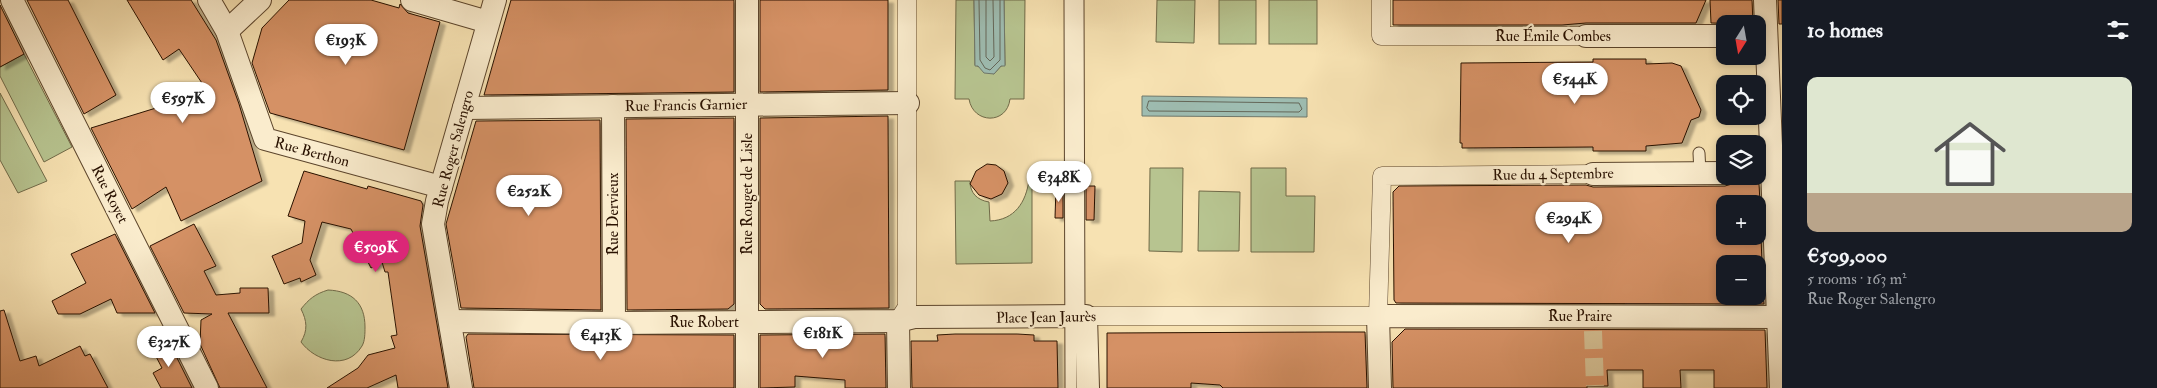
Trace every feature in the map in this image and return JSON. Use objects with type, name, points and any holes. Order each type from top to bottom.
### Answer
[{"type":"street","name":"Rue Royet","points":[[12,0],[207,388]]},
{"type":"street","points":[[209,0],[227,31],[260,0]]},
{"type":"street","points":[[412,0],[488,22]]},
{"type":"street","name":"Rue Roger Salengro","points":[[462,388],[433,224],[441,187],[495,0]]},
{"type":"street","name":"Rue Rouget de Lisle","points":[[747,0],[747,388]]},
{"type":"street","points":[[899,388],[898,321],[907,307],[907,0]]},
{"type":"street","name":"Rue Émile Combes","points":[[1381,0],[1381,36],[1716,36]]},
{"type":"street","points":[[1764,15],[1765,0]]},
{"type":"street","name":"Rue Berthon","points":[[227,31],[265,139],[441,187]]},
{"type":"street","points":[[1762,65],[1763,135]]},
{"type":"street","name":"Rue Francis Garnier","points":[[464,108],[908,103]]},
{"type":"street","name":"Rue Dervieux","points":[[613,106],[614,323]]},
{"type":"street","name":"Rue du 4 Septembre","points":[[1378,316],[1382,176],[1593,174],[1699,163],[1716,170]]},
{"type":"street","points":[[1765,185],[1780,317],[1781,388]]},
{"type":"street","points":[[1079,316],[1088,388]]},
{"type":"street","points":[[1378,316],[1380,388]]},
{"type":"street","name":"Place Jean Jaurès","points":[[898,321],[914,317],[1378,316]]},
{"type":"street","name":"Rue Praire","points":[[1378,316],[1780,317]]},
{"type":"street","name":"Rue Robert","points":[[450,321],[614,323],[898,321]]},
{"type":"lane","points":[[1070,0],[1079,316],[1071,388]]},
{"type":"lane","points":[[1078,0],[1079,388]]},
{"type":"green space","points":[[956,0],[974,0],[975,65],[994,74],[1001,66],[1005,65],[1004,0],[1025,0],[1024,99],[1010,99],[1008,107],[997,117],[983,117],[972,107],[969,99],[955,99]]},
{"type":"green space","points":[[1157,0],[1195,0],[1194,43],[1156,42]]},
{"type":"green space","points":[[1219,0],[1256,0],[1256,44],[1219,44]]},
{"type":"green space","points":[[1269,0],[1317,0],[1317,44],[1269,44]]},
{"type":"green space","points":[[24,54],[72,147],[44,162],[0,76],[0,67]]},
{"type":"green space","points":[[0,93],[47,181],[18,193],[0,160]]},
{"type":"green space","points":[[1150,168],[1183,168],[1182,252],[1149,251]]},
{"type":"green space","points":[[1251,168],[1286,168],[1286,196],[1315,196],[1314,252],[1251,252]]},
{"type":"green space","points":[[1029,180],[1032,180],[1032,263],[956,264],[955,181],[970,181],[971,189],[975,195],[981,200],[989,202],[990,221],[1006,217],[1018,208],[1025,196]]},
{"type":"green space","points":[[1199,191],[1240,192],[1239,251],[1198,251]]},
{"type":"green space","points":[[328,290],[350,296],[356,300],[363,311],[364,342],[356,354],[340,361],[322,358],[307,349],[301,342],[306,326],[301,309],[313,297]]},
{"type":"water","points":[[974,0],[1004,0],[1005,66],[1001,66],[994,74],[984,73],[978,66],[975,66]]},
{"type":"water","points":[[1142,96],[1307,98],[1307,117],[1142,116]]},
{"type":"building","points":[[27,0],[68,0],[116,95],[84,114]]},
{"type":"building","points":[[127,0],[191,0],[216,40],[239,104],[262,181],[181,221],[166,187],[132,209],[91,128],[208,92],[179,49],[163,60]]},
{"type":"building","points":[[289,0],[371,0],[399,8],[400,4],[408,13],[440,22],[404,150],[270,113],[252,63],[262,28]]},
{"type":"building","points":[[511,0],[734,0],[734,92],[484,95]]},
{"type":"building","points":[[760,0],[888,0],[888,90],[760,92]]},
{"type":"building","points":[[1393,0],[1706,0],[1696,23],[1393,25]]},
{"type":"building","points":[[1710,0],[1752,0],[1753,15],[1716,15],[1716,23],[1711,23]]},
{"type":"building","points":[[1778,0],[1782,0],[1782,24],[1779,24]]},
{"type":"building","points":[[0,5],[24,54],[0,67]]},
{"type":"building","points":[[1593,59],[1646,59],[1646,64],[1672,63],[1681,66],[1701,110],[1699,117],[1691,120],[1682,143],[1646,146],[1646,151],[1593,151],[1593,147],[1462,148],[1462,143],[1460,143],[1461,63],[1593,62]]},
{"type":"building","points":[[888,116],[889,308],[765,309],[760,304],[760,118]]},
{"type":"building","points":[[734,118],[734,304],[728,309],[627,310],[626,119]]},
{"type":"building","points":[[600,120],[601,310],[461,308],[446,224],[476,121]]},
{"type":"building","points":[[987,164],[996,165],[1004,171],[1008,183],[1002,194],[991,199],[979,195],[970,184],[976,171]]},
{"type":"building","points":[[304,171],[367,189],[368,186],[421,201],[423,205],[420,226],[448,388],[398,388],[396,375],[367,388],[327,388],[358,368],[368,355],[395,348],[391,336],[397,335],[388,272],[385,272],[382,262],[371,268],[351,229],[322,222],[310,260],[316,275],[301,282],[300,278],[284,284],[272,256],[302,243],[305,221],[288,216]]},
{"type":"building","points":[[1759,185],[1760,195],[1716,195],[1716,245],[1761,245],[1762,255],[1716,255],[1716,304],[1396,303],[1394,300],[1393,192],[1399,186]]},
{"type":"building","points":[[1086,186],[1095,186],[1094,220],[1086,220]]},
{"type":"building","points":[[1056,187],[1063,187],[1063,218],[1055,218]]},
{"type":"building","points":[[194,224],[216,266],[204,271],[216,295],[240,293],[240,288],[268,288],[269,313],[228,313],[267,388],[220,388],[200,344],[201,320],[212,314],[184,313],[150,246]]},
{"type":"building","points":[[115,234],[155,313],[117,313],[111,299],[80,314],[58,314],[52,301],[86,283],[71,254]]},
{"type":"building","points":[[4,310],[20,361],[36,356],[39,366],[80,346],[85,356],[90,354],[108,388],[0,388],[0,311]]},
{"type":"building","points":[[1405,329],[1765,330],[1767,388],[1714,388],[1714,370],[1680,370],[1681,388],[1643,388],[1643,370],[1607,370],[1608,386],[1587,386],[1587,388],[1393,388],[1392,342]]},
{"type":"building","points":[[1365,332],[1367,388],[1223,388],[1220,385],[1191,383],[1191,388],[1107,388],[1107,333]]},
{"type":"building","points":[[468,334],[734,335],[734,388],[474,388],[466,337]]},
{"type":"building","points":[[885,334],[886,388],[845,388],[845,380],[795,376],[795,387],[760,388],[760,335]]},
{"type":"building","points":[[937,335],[1034,335],[1034,341],[1057,341],[1058,388],[912,388],[911,341],[938,341]]},
{"type":"building","points":[[167,339],[192,388],[161,388],[153,373],[162,368],[151,347]]},
{"type":"tunnel","points":[[1593,331],[1595,386]]}]
